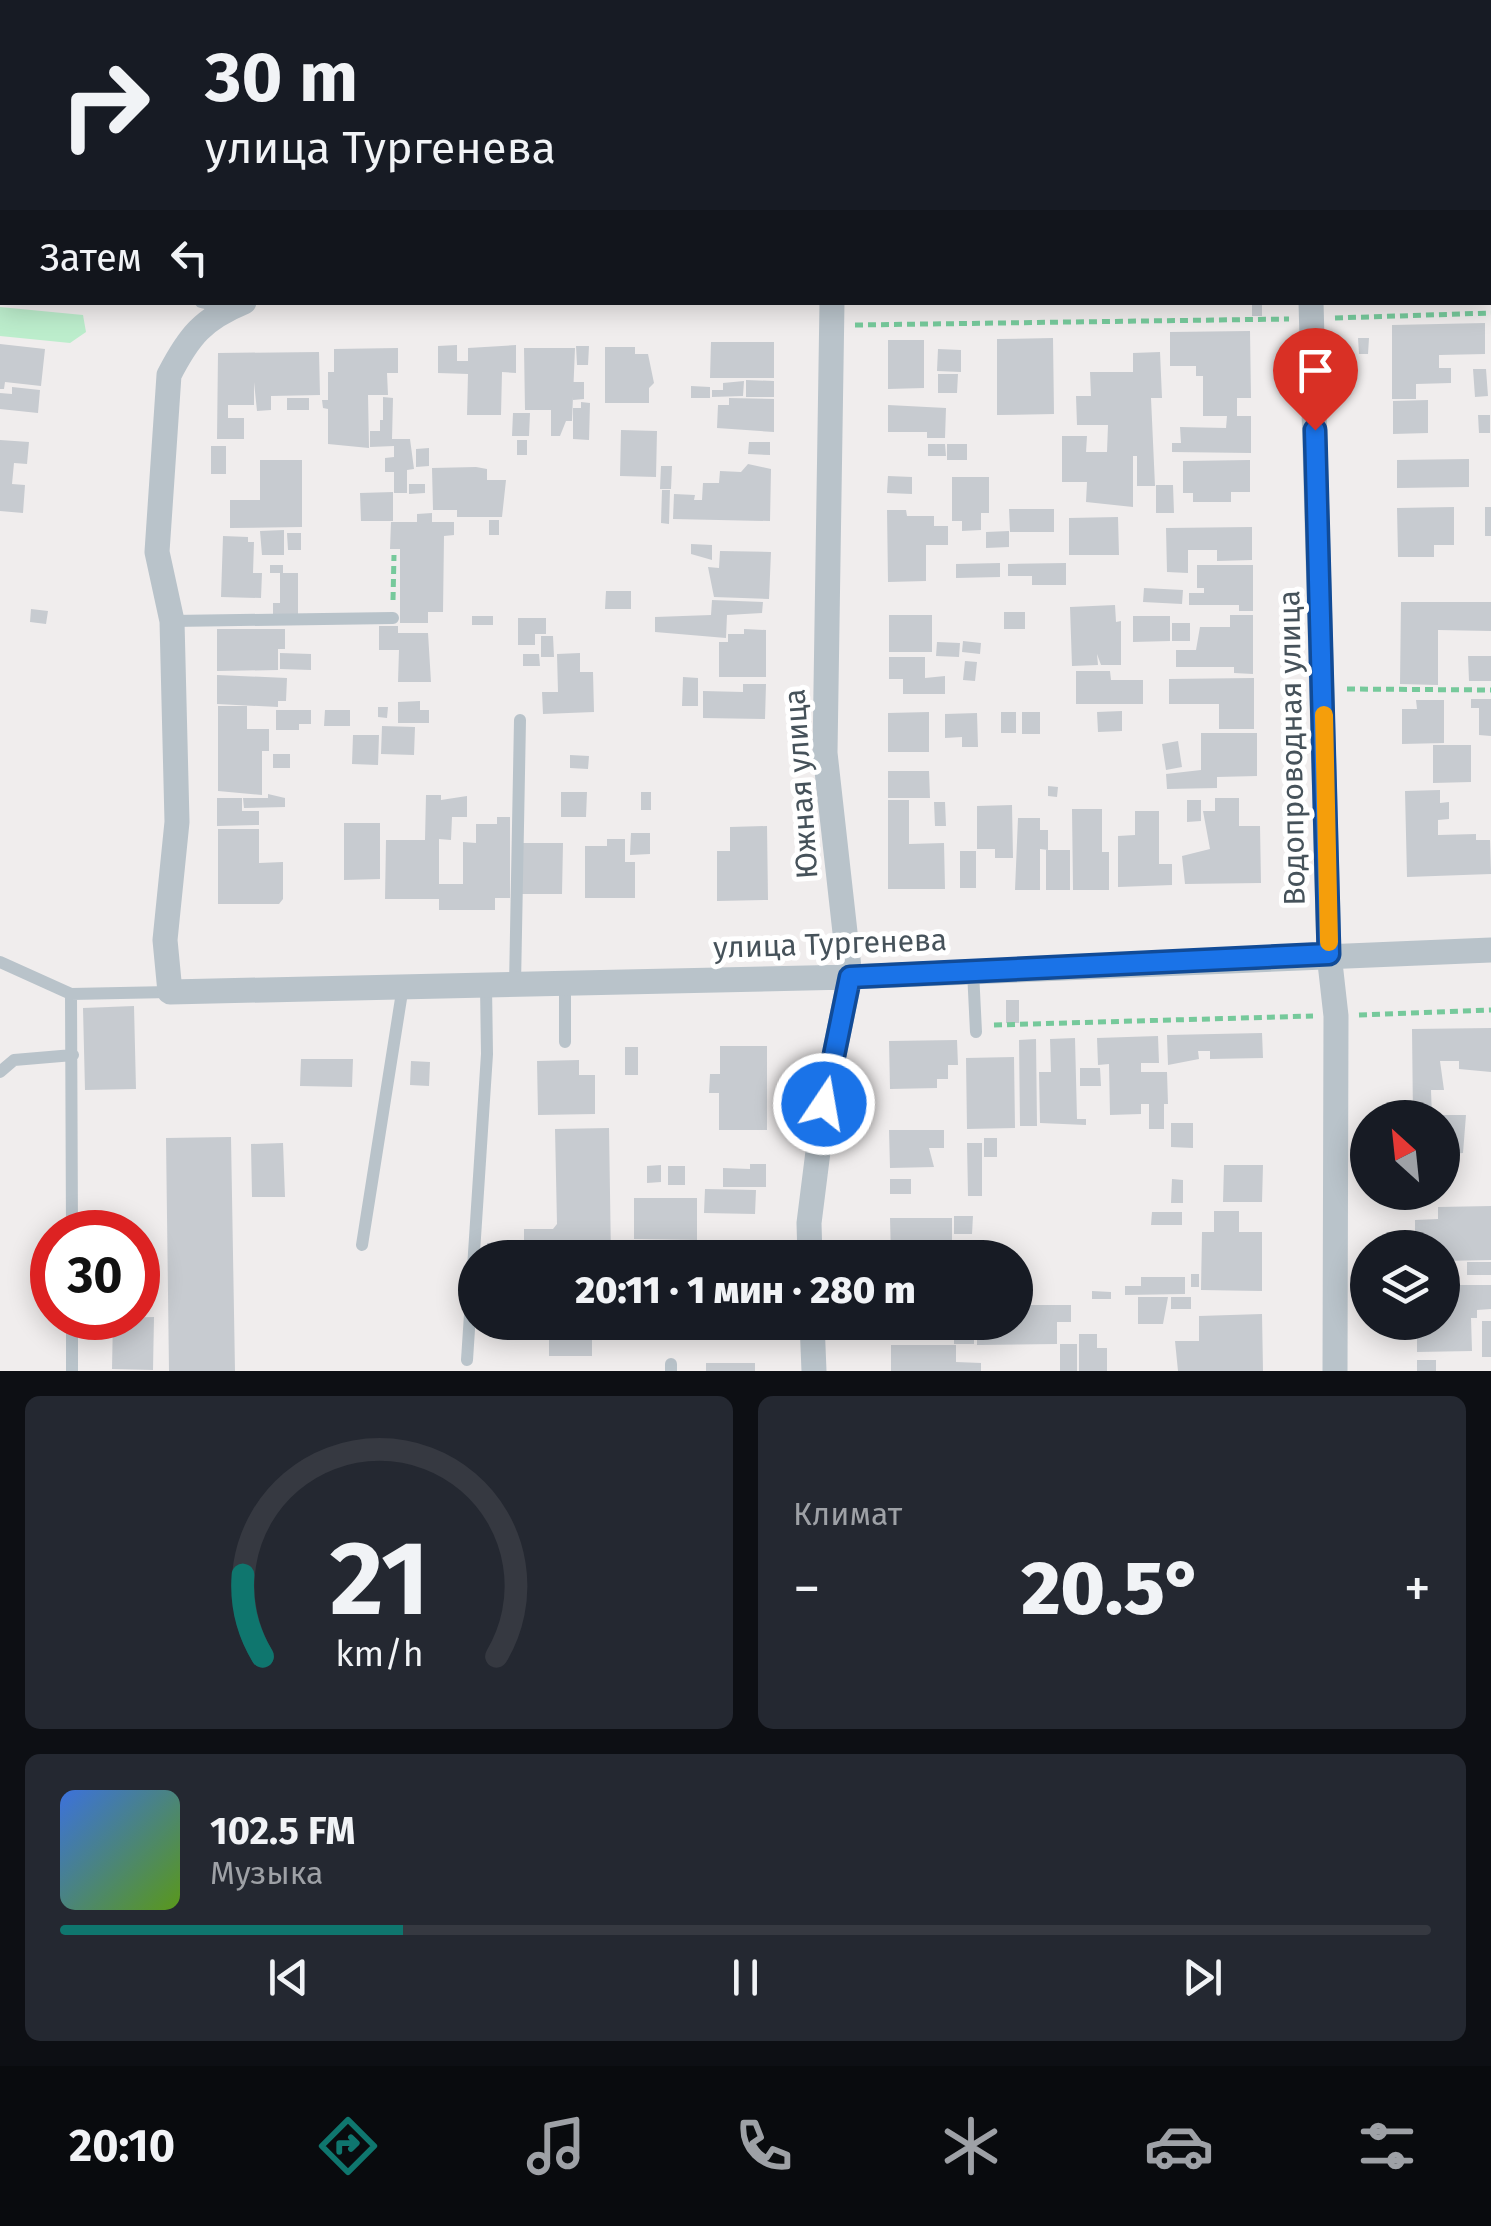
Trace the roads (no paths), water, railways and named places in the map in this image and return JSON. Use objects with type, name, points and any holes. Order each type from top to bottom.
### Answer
[{"type":"street","points":[[170,992],[165,940],[178,822],[172,621],[157,552],[169,374],[182,349],[221,307]]},
{"type":"street","name":"Водопроводная улица","points":[[1311,310],[1329,954],[1336,1016],[1335,1371]]},
{"type":"street","name":"Южная улица","points":[[809,1240],[824,1104],[850,977],[825,753],[832,314]]},
{"type":"street","name":"улица Тургенева","points":[[170,992],[850,977],[1491,950]]},
{"type":"street","points":[[813,1340],[814,1371]]},
{"type":"lane","points":[[172,621],[393,618]]},
{"type":"lane","points":[[515,985],[520,720]]},
{"type":"lane","points":[[0,962],[71,994],[170,992]]},
{"type":"lane","points":[[973,971],[976,1029]]},
{"type":"lane","points":[[565,984],[566,1042]]},
{"type":"lane","points":[[362,1245],[404,986]]},
{"type":"lane","points":[[467,1360],[486,1074],[486,986]]},
{"type":"lane","points":[[71,994],[72,1210]]},
{"type":"lane","points":[[0,1072],[14,1060],[72,1055]]},
{"type":"lane","points":[[72,1340],[72,1371]]}]
